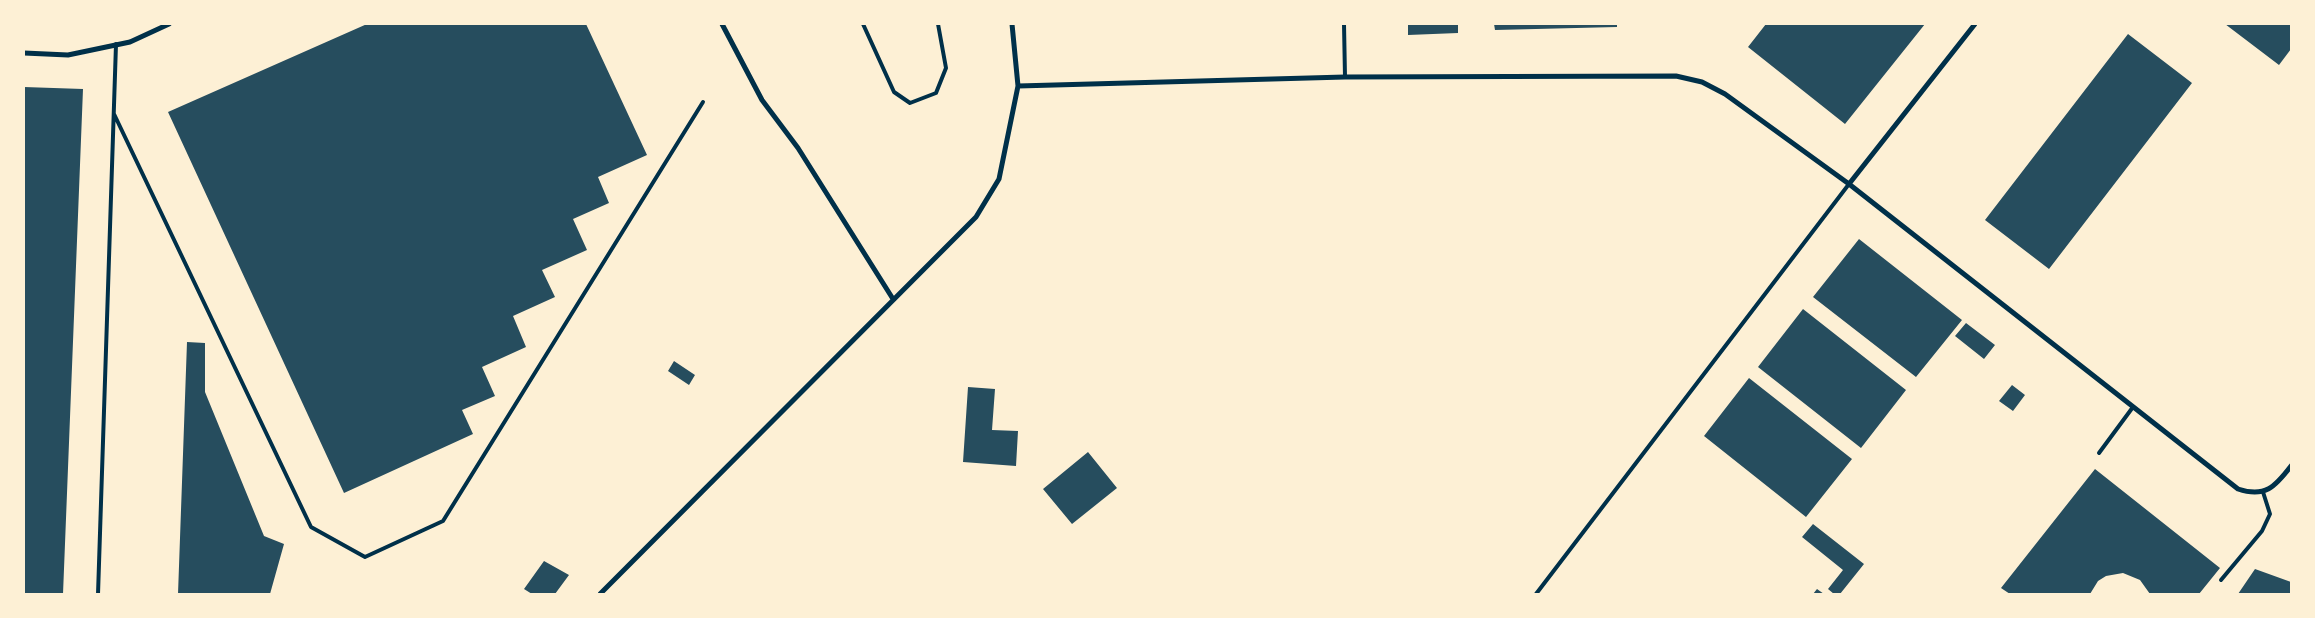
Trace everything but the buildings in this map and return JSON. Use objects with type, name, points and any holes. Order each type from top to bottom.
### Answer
[{"type":"street","points":[[24,53],[68,55],[130,42],[169,24]]},
{"type":"street","points":[[722,24],[762,100],[798,148],[893,299]]},
{"type":"street","points":[[600,594],[976,218],[999,179],[1018,86],[1012,24]]},
{"type":"street","points":[[1848,184],[1975,24]]},
{"type":"street","points":[[1018,86],[1345,77],[1676,76],[1702,82],[1725,94],[1848,184],[2238,489],[2251,493],[2263,492],[2274,486],[2291,466]]},
{"type":"lane","points":[[863,24],[894,92],[910,103],[936,93],[946,68],[938,24]]},
{"type":"lane","points":[[1344,24],[1345,77]]},
{"type":"lane","points":[[98,594],[116,44]]},
{"type":"lane","points":[[114,114],[311,527],[364,557],[443,521],[703,102]]},
{"type":"lane","points":[[1536,594],[1848,184]]},
{"type":"lane","points":[[2100,453],[2133,406]]},
{"type":"lane","points":[[2221,580],[2262,531],[2270,514],[2263,492]]}]
